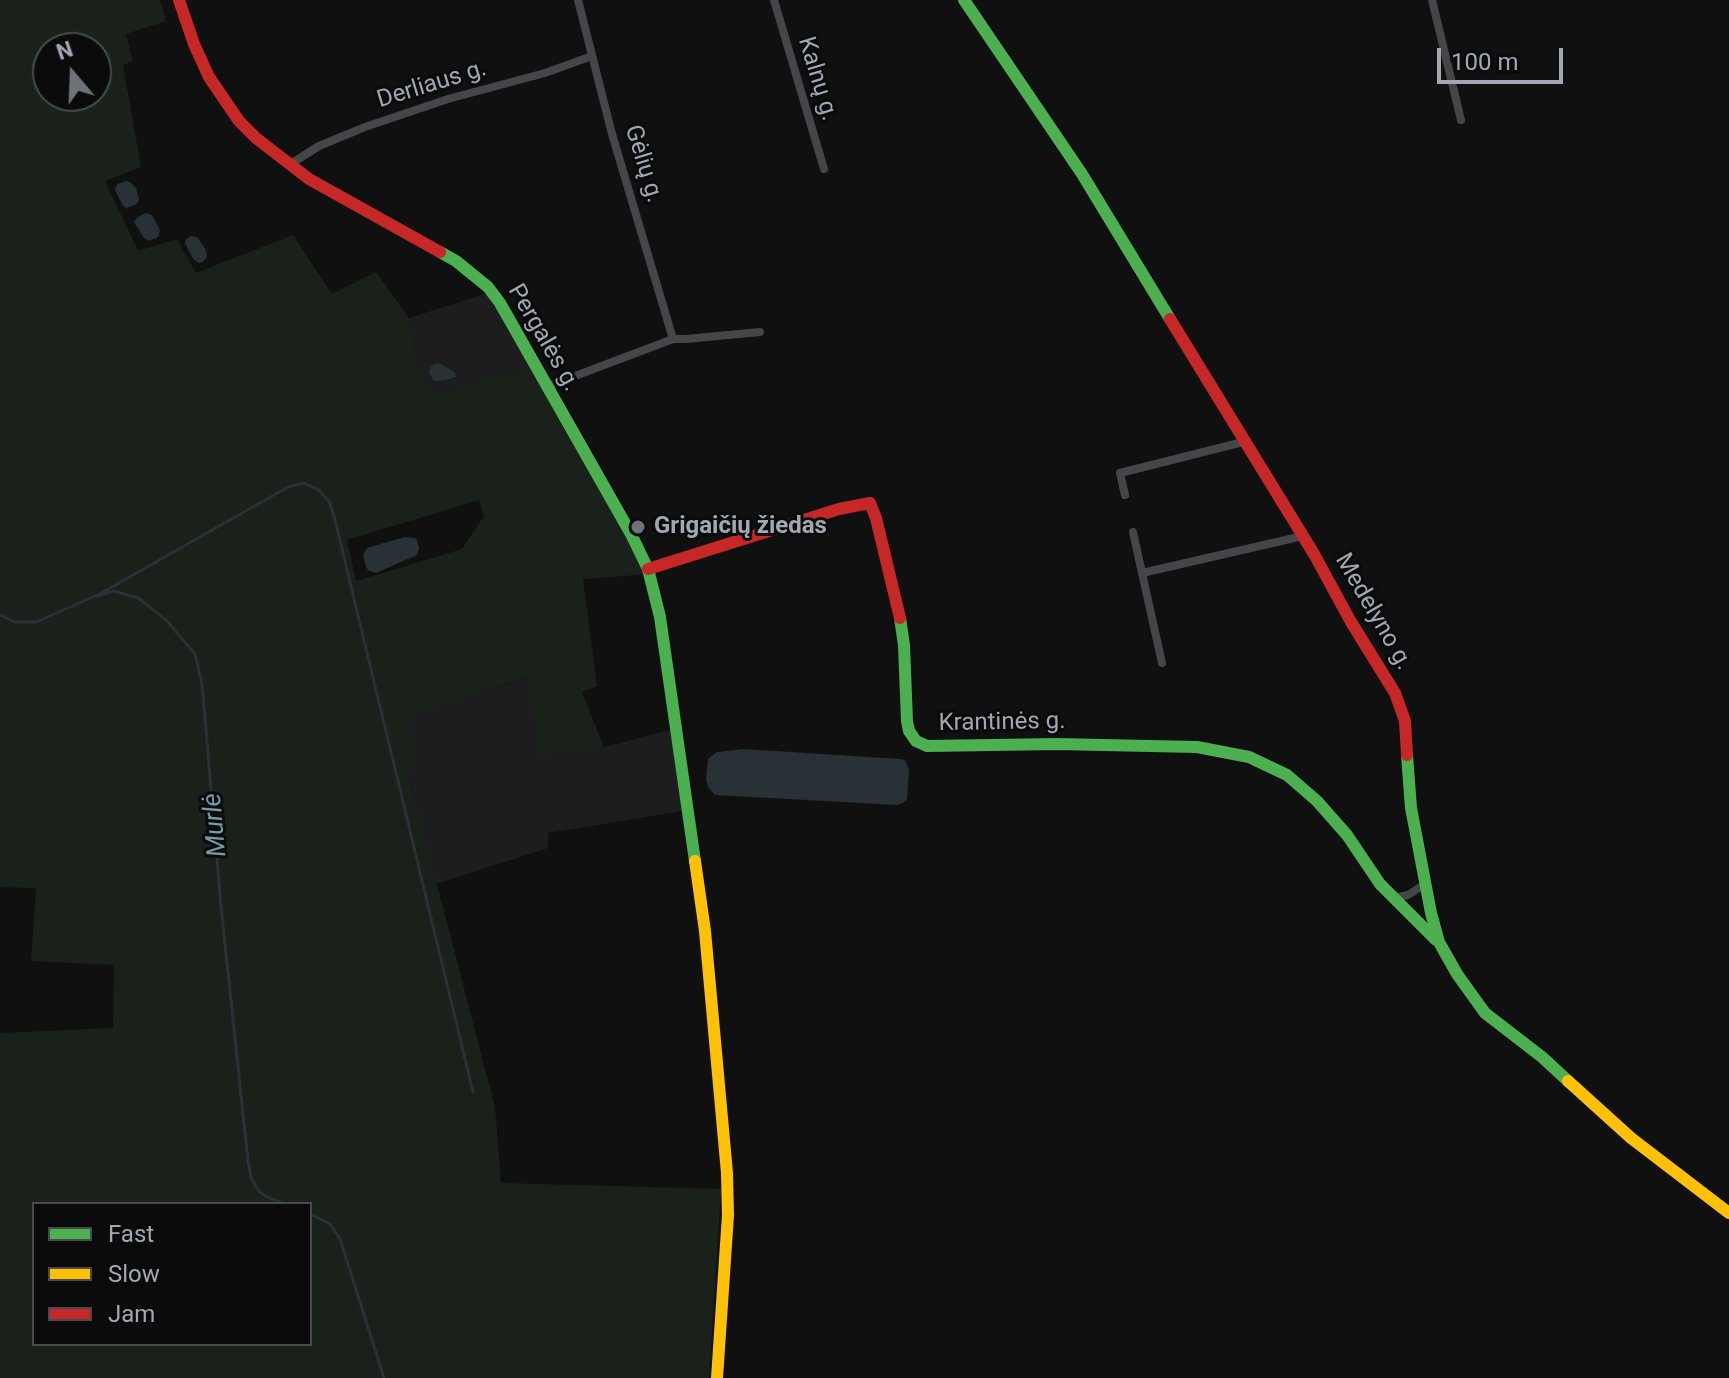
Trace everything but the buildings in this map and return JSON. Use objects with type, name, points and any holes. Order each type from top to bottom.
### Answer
[{"type":"street","name":"Pergalės g.","points":[[179,0],[209,77],[225,102],[256,138],[319,185],[456,261],[478,278],[500,303],[648,569],[660,617],[705,931],[729,1196],[717,1378]]},
{"type":"street","name":"Gėlių g.","points":[[578,0],[612,134],[673,339]]},
{"type":"street","name":"Kalnų g.","points":[[774,0],[824,169]]},
{"type":"street","name":"Medelyno g.","points":[[964,0],[1082,174],[1395,693],[1405,721],[1411,808],[1425,884],[1439,942],[1457,974],[1485,1013],[1542,1057],[1631,1138],[1729,1213]]},
{"type":"street","points":[[1432,0],[1461,120]]},
{"type":"street","name":"Derliaus g.","points":[[289,165],[319,146],[365,127],[592,56]]},
{"type":"street","points":[[546,387],[673,339],[760,332]]},
{"type":"street","points":[[1125,495],[1120,473],[1243,442]]},
{"type":"street","name":"Krantinės g.","points":[[648,569],[839,509],[870,503],[899,614],[904,645],[907,721],[916,741],[927,746],[1057,744],[1197,747],[1249,757],[1287,775],[1317,801],[1347,835],[1392,898],[1439,942]]},
{"type":"street","points":[[1133,532],[1162,663]]},
{"type":"street","points":[[1142,573],[1303,536]]},
{"type":"street","points":[[1392,898],[1408,895],[1425,884]]},
{"type":"shaded area","points":[[0,0],[160,0],[166,21],[126,34],[133,61],[123,65],[141,167],[105,181],[138,251],[177,239],[196,273],[293,235],[332,294],[376,272],[409,318],[418,369],[431,396],[529,365],[644,573],[583,579],[597,686],[582,692],[604,747],[539,756],[529,676],[408,717],[417,766],[408,773],[495,1107],[501,1183],[721,1189],[709,1378],[0,1378],[0,1033],[113,1028],[114,965],[31,961],[36,888],[0,887]],"holes":[[[479,500],[484,516],[462,549],[356,581],[347,540]]]},
{"type":"shaded area","points":[[126,181],[136,188],[139,200],[127,208],[115,190],[117,184]]},
{"type":"shaded area","points":[[146,213],[152,215],[160,230],[158,237],[149,241],[134,222]]},
{"type":"shaded area","points":[[191,236],[197,237],[206,250],[207,257],[203,262],[194,260],[185,244]]},
{"type":"shaded area","points":[[488,293],[529,365],[431,396],[418,369],[409,318]]},
{"type":"shaded area","points":[[438,363],[455,372],[456,377],[434,381],[429,373],[431,366]]},
{"type":"shaded area","points":[[405,537],[417,540],[417,555],[376,573],[369,571],[363,555],[367,548]]},
{"type":"shaded area","points":[[530,676],[604,747],[670,730],[683,811],[548,833],[548,848],[436,884],[408,772],[407,717]]},
{"type":"shaded area","points":[[744,749],[905,760],[909,769],[907,799],[897,805],[715,795],[706,780],[708,759],[717,752]]},
{"type":"waterway","points":[[96,596],[288,487],[303,483],[318,489],[329,501],[473,1092]]},
{"type":"waterway","name":"Murlė","points":[[0,615],[15,622],[36,622],[114,591],[138,598],[166,620],[195,654],[202,684],[248,1161],[251,1178],[258,1190],[280,1202]]},
{"type":"waterway","name":"Murlė","points":[[312,1215],[330,1224],[340,1239],[384,1378]]},
{"type":"traffic: fast","points":[[964,0],[1082,174],[1170,319]]},
{"type":"traffic: fast","points":[[440,252],[488,287],[500,303],[648,569],[660,617],[695,861]]},
{"type":"traffic: fast","points":[[900,618],[907,721],[916,741],[927,746],[1057,744],[1197,747],[1249,757],[1287,775],[1317,801],[1347,835],[1380,884],[1436,940]]},
{"type":"traffic: fast","points":[[1407,755],[1411,808],[1439,942],[1485,1013],[1568,1081]]},
{"type":"traffic: slow","points":[[695,861],[705,931],[727,1173],[728,1215],[717,1378]]},
{"type":"traffic: slow","points":[[1568,1081],[1631,1138],[1729,1213]]},
{"type":"traffic: jam","points":[[179,0],[209,77],[239,121],[256,138],[309,179],[440,252]]},
{"type":"traffic: jam","points":[[1170,319],[1395,693],[1405,721],[1407,755]]},
{"type":"traffic: jam","points":[[648,569],[839,509],[870,503],[900,618]]},
{"type":"place","name":"Grigaičių žiedas","points":[[638,527]]}]
